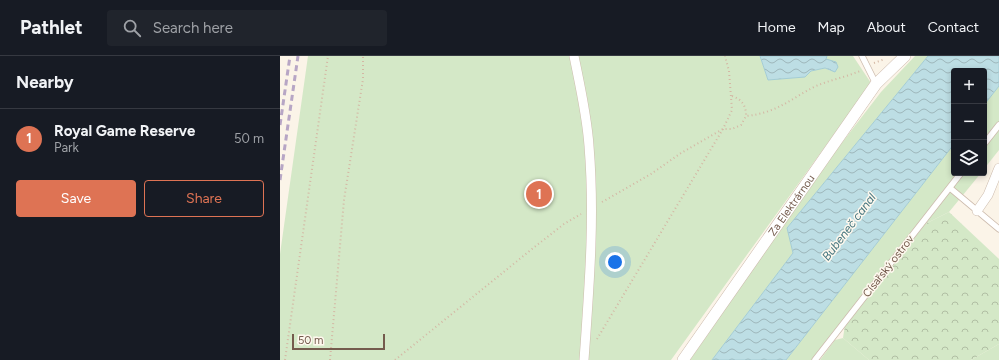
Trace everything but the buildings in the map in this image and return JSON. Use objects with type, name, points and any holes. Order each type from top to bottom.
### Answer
[{"type":"street","points":[[574,56],[589,146],[592,208],[584,360]]},
{"type":"street","name":"Za Elektrárnou","points":[[683,360],[876,84],[905,56]]},
{"type":"street","points":[[977,211],[988,195],[999,168]]},
{"type":"lane","points":[[862,56],[866,67],[876,84]]},
{"type":"lane","points":[[987,140],[999,125]]},
{"type":"lane","name":"Císařský ostrov","points":[[815,360],[959,176]]},
{"type":"lane","points":[[950,188],[999,229]]},
{"type":"path","points":[[285,360],[328,56]]},
{"type":"path","points":[[330,360],[344,200],[363,79],[363,56]]},
{"type":"path","points":[[596,340],[723,129],[732,110],[729,71],[725,56]]},
{"type":"path","points":[[746,116],[764,114],[776,110],[818,86],[860,71],[890,56]]},
{"type":"path","points":[[395,360],[564,224],[651,174],[681,153],[723,129],[732,129],[741,124],[746,116],[743,103],[738,98],[732,96]]},
{"type":"green space","points":[[308,56],[760,56],[768,80],[825,68],[831,71],[826,59],[827,56],[853,56],[871,83],[671,360],[280,360],[280,254]]},
{"type":"green space","points":[[915,56],[928,56],[787,228],[793,253],[712,360],[690,360],[824,166],[881,92]]},
{"type":"green space","points":[[999,86],[999,150],[987,165],[987,104],[987,101]]},
{"type":"green space","points":[[951,148],[951,176],[979,176],[949,212],[925,224],[816,360],[786,360]]},
{"type":"green space","points":[[949,212],[999,259],[999,344],[971,360],[869,360],[843,338],[845,325],[925,224]]},
{"type":"green space","points":[[843,338],[869,360],[820,360],[835,340]]},
{"type":"green space","points":[[999,344],[999,360],[971,360]]},
{"type":"water","points":[[760,56],[827,56],[826,59],[836,62],[838,67],[835,72],[825,68],[811,71],[805,77],[768,80]]},
{"type":"water","name":"Bubeneč canal","points":[[928,56],[999,56],[999,86],[987,101],[987,68],[951,68],[951,148],[786,360],[712,360],[793,253],[787,228]]},
{"type":"railway","points":[[280,125],[290,56]]},
{"type":"railway","points":[[280,180],[298,56]]},
{"type":"place","name":"Royal Game Reserve","points":[[539,194]]}]
